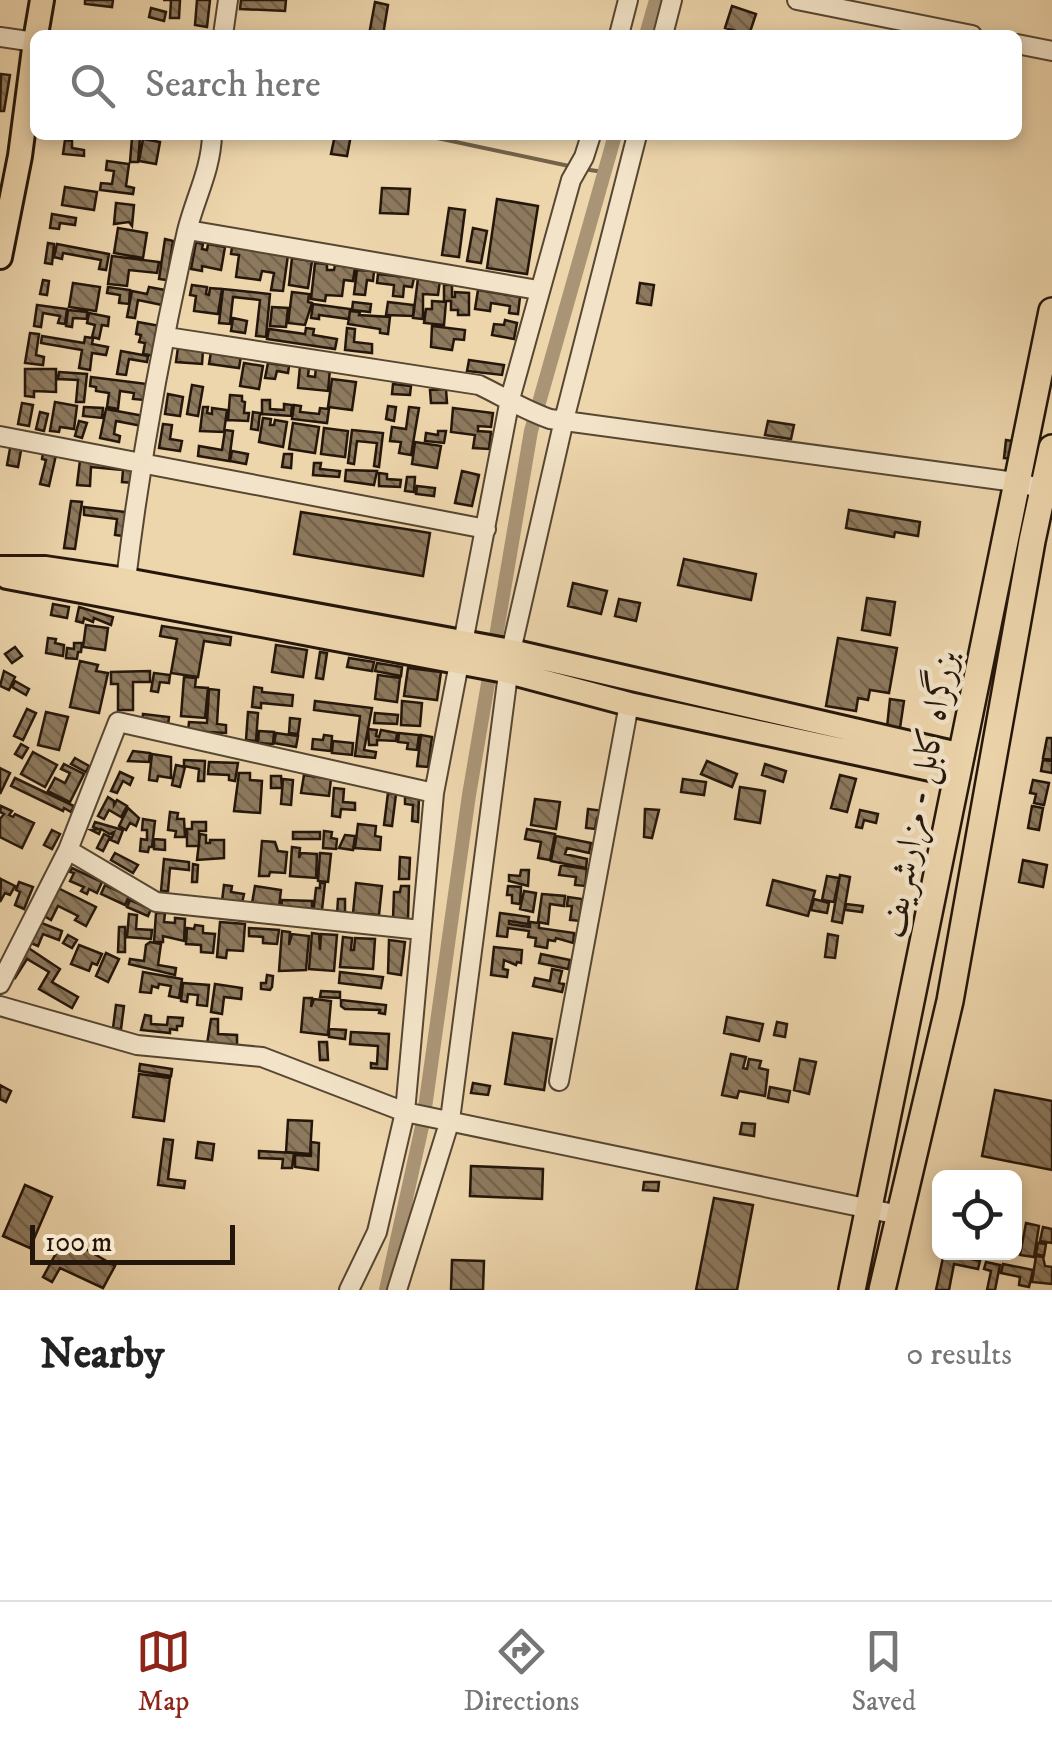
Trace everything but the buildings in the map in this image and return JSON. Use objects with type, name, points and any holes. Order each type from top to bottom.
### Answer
[{"type":"highway","name":"بزرگراه کابل - مزارشریف","points":[[852,1290],[1052,311]]},
{"type":"highway","name":"بزرگراه کابل - مزارشریف","points":[[882,1290],[950,1001],[1042,543],[1052,448]]},
{"type":"main road","points":[[37,30],[42,0]]},
{"type":"main road","points":[[0,257],[30,79]]},
{"type":"main road","points":[[0,568],[45,568],[126,580],[507,661],[960,765]]},
{"type":"main road","points":[[0,576],[461,652]]},
{"type":"main road","points":[[507,661],[629,704],[960,765]]},
{"type":"street","points":[[224,30],[228,0]]},
{"type":"street","points":[[619,30],[628,0]]},
{"type":"street","points":[[663,30],[672,0]]},
{"type":"street","points":[[797,0],[872,8],[953,30]]},
{"type":"street","points":[[0,37],[30,40]]},
{"type":"street","points":[[1022,45],[1052,51]]},
{"type":"street","points":[[126,580],[140,464],[188,230],[211,160],[212,140]]},
{"type":"street","points":[[349,1290],[377,1232],[409,1112],[434,793],[538,290],[571,180],[589,140]]},
{"type":"street","points":[[397,1290],[443,1118],[507,661],[557,419],[636,140]]},
{"type":"street","points":[[188,230],[538,290]]},
{"type":"street","points":[[167,337],[479,386],[557,419],[1015,482],[1048,491]]},
{"type":"street","points":[[0,436],[486,529]]},
{"type":"street","points":[[1005,534],[1042,543]]},
{"type":"street","points":[[558,1081],[629,704]]},
{"type":"street","points":[[0,984],[68,850],[118,722],[434,793]]},
{"type":"street","points":[[68,850],[156,902],[421,930]]},
{"type":"street","points":[[0,1006],[136,1046],[262,1058],[409,1112],[900,1215]]},
{"type":"waterway","points":[[647,30],[656,0]]},
{"type":"waterway","points":[[447,140],[569,166]]},
{"type":"waterway","points":[[386,1290],[423,1122],[469,795],[531,431],[614,140]]},
{"type":"waterway","points":[[583,169],[604,172]]}]
